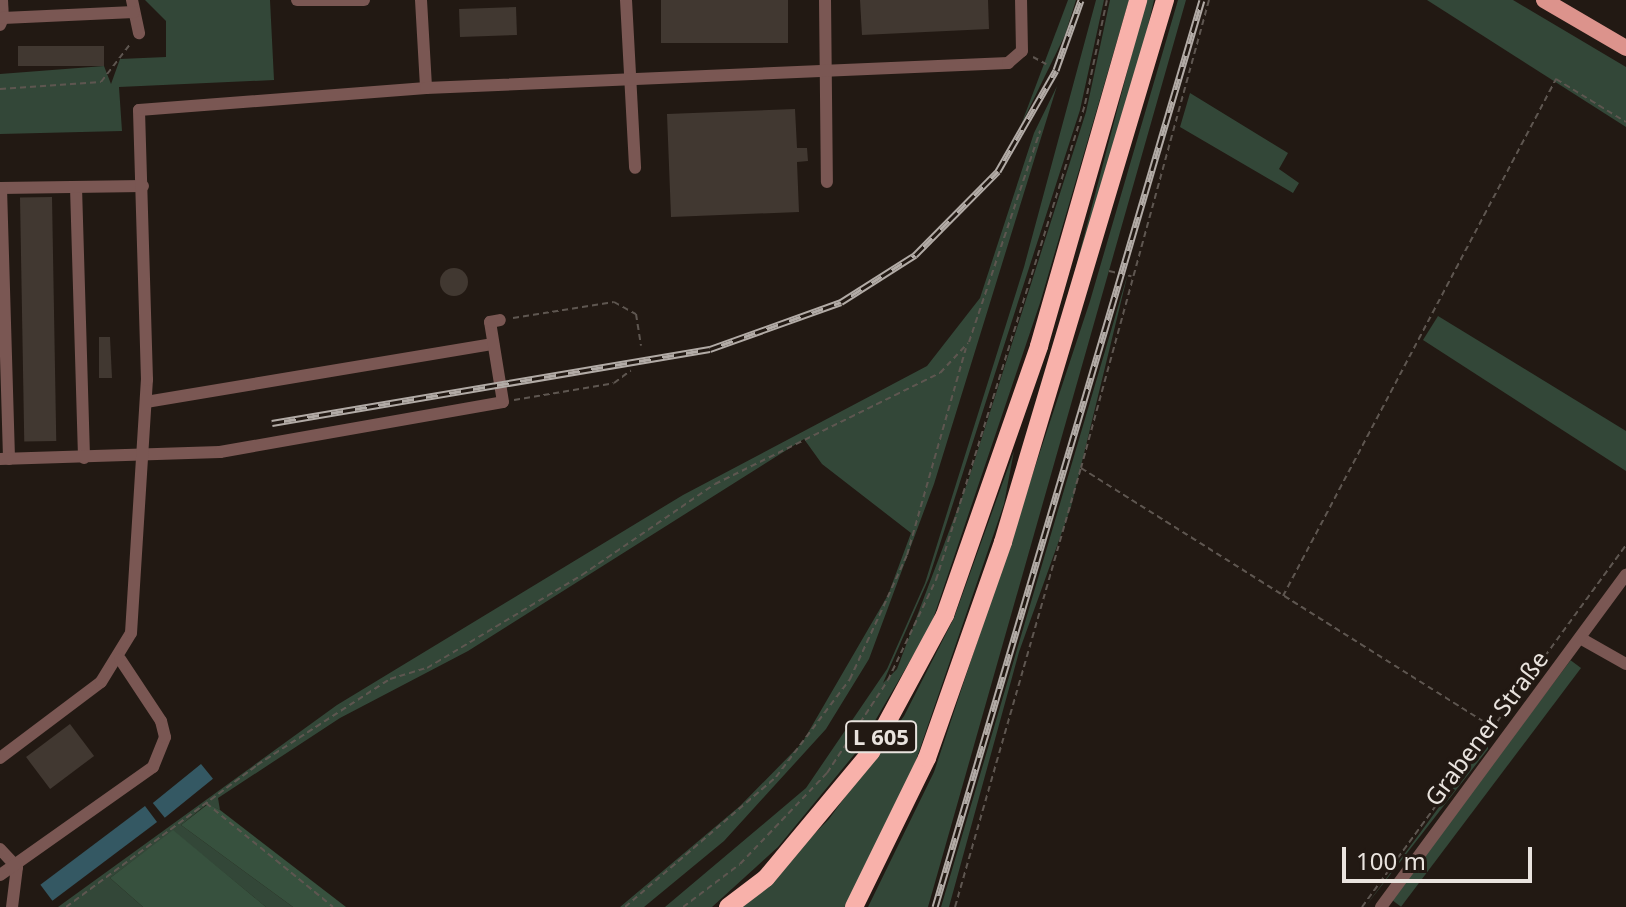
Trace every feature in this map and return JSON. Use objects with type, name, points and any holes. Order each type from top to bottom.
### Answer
[{"type":"highway","name":"L 605","points":[[728,907],[795,846],[871,752],[945,615],[1043,331],[1138,0]]},
{"type":"highway","name":"L 605","points":[[854,907],[927,758],[1003,542],[1165,0]]},
{"type":"main road","points":[[1544,0],[1626,48]]},
{"type":"street","points":[[2,0],[2,22],[133,6],[139,33]]},
{"type":"street","points":[[297,0],[364,0]]},
{"type":"street","points":[[421,0],[426,88]]},
{"type":"street","points":[[626,0],[635,168]]},
{"type":"street","points":[[825,0],[827,182]]},
{"type":"street","points":[[0,758],[120,659],[131,633],[145,457],[146,402],[139,110],[426,88],[975,67],[1008,63],[1022,51],[1021,0]]},
{"type":"street","points":[[143,186],[0,188],[4,459],[145,457],[220,452],[503,402],[490,322],[500,320]]},
{"type":"street","points":[[76,187],[84,458]]},
{"type":"street","points":[[146,402],[493,344]]},
{"type":"street","name":"Grabener Straße","points":[[1381,907],[1626,575]]},
{"type":"street","points":[[1580,638],[1626,664]]},
{"type":"street","points":[[0,875],[17,867],[153,767],[161,752],[161,721],[120,659]]},
{"type":"street","points":[[0,849],[17,867]]},
{"type":"street","points":[[12,907],[17,867]]},
{"type":"path","points":[[683,907],[740,864],[827,773],[888,680],[936,580],[1085,104],[1107,0]]},
{"type":"path","points":[[955,907],[1081,468],[1131,276],[1209,0]]},
{"type":"path","points":[[0,89],[101,82],[139,33]]},
{"type":"path","points":[[1022,51],[1046,64]]},
{"type":"path","points":[[1282,597],[1556,79],[1626,122]]},
{"type":"path","points":[[625,907],[776,777],[850,679],[907,555],[968,343],[1040,131]]},
{"type":"path","points":[[1109,271],[1131,276]]},
{"type":"path","points":[[500,320],[614,302],[636,314],[641,346]]},
{"type":"path","points":[[66,907],[205,803],[390,679],[427,668],[582,575],[715,484],[940,373],[968,343]]},
{"type":"path","points":[[503,402],[614,383],[631,370]]},
{"type":"path","points":[[1081,468],[1492,727]]},
{"type":"path","points":[[1362,907],[1626,545]]},
{"type":"path","points":[[205,803],[333,907]]},
{"type":"green space","points":[[145,0],[270,0],[274,80],[119,87],[122,131],[0,134],[0,74],[104,66],[111,84],[120,59],[166,57],[166,21]]},
{"type":"green space","points":[[1068,0],[1076,0],[1065,35],[1021,125]]},
{"type":"green space","points":[[1096,0],[1104,0],[1080,110],[929,578],[883,683],[897,669],[968,481],[1086,112],[1110,0],[1129,0],[1040,303],[931,625],[858,750],[778,847],[712,907],[665,907],[806,788],[887,669],[925,583],[1024,267]]},
{"type":"green space","points":[[1146,0],[1154,0],[1138,69],[1061,324]]},
{"type":"green space","points":[[1178,0],[1186,0],[928,907],[868,907],[934,772],[1090,301]]},
{"type":"green space","points":[[1427,0],[1513,0],[1626,67],[1626,127]]},
{"type":"green space","points":[[1057,86],[934,484],[869,659],[826,729],[724,841],[644,907],[620,907],[740,806],[802,743],[888,595],[911,533],[822,464],[804,439],[468,651],[340,718],[218,798],[220,810],[207,804],[181,825],[293,907],[266,907],[173,831],[110,878],[143,907],[58,907],[337,705],[683,495],[927,366],[980,298],[1034,133]]},
{"type":"green space","points":[[1190,93],[1288,153],[1279,169],[1299,183],[1293,193],[1180,127]]},
{"type":"green space","points":[[1128,273],[1071,507],[1019,652],[949,907],[941,907]]},
{"type":"green space","points":[[1438,316],[1626,431],[1626,471],[1423,340]]},
{"type":"green space","points":[[1014,451],[1004,504],[902,801],[845,907],[742,907],[829,819],[904,716],[954,618]]},
{"type":"green space","points":[[1571,660],[1581,668],[1401,907],[1391,899]]},
{"type":"green space","points":[[1488,740],[1488,749],[1365,907],[1420,833]]},
{"type":"green space","points":[[208,804],[346,907],[293,907],[181,825]]},
{"type":"green space","points":[[173,830],[266,907],[143,907],[110,878]]},
{"type":"water","points":[[201,764],[213,779],[165,818],[153,803]]},
{"type":"water","points":[[145,806],[157,822],[52,901],[40,885]]},
{"type":"building","points":[[661,0],[788,0],[788,43],[661,43]]},
{"type":"building","points":[[860,0],[988,0],[989,29],[862,35]]},
{"type":"building","points":[[516,7],[517,35],[460,37],[459,9]]},
{"type":"building","points":[[18,46],[104,46],[104,66],[18,66]]},
{"type":"building","points":[[795,109],[797,148],[807,148],[808,161],[797,162],[799,212],[671,217],[667,114]]},
{"type":"building","points":[[52,197],[56,441],[24,442],[20,198]]},
{"type":"building","points":[[454,268],[464,272],[468,282],[464,292],[454,296],[444,292],[440,282],[444,272]]},
{"type":"building","points":[[99,337],[110,337],[112,378],[99,378]]},
{"type":"building","points":[[70,724],[94,756],[50,789],[26,757]]},
{"type":"railway","points":[[272,423],[710,349],[841,302],[915,255],[998,171],[1056,70],[1081,0]]},
{"type":"railway","points":[[935,907],[1202,0]]}]
